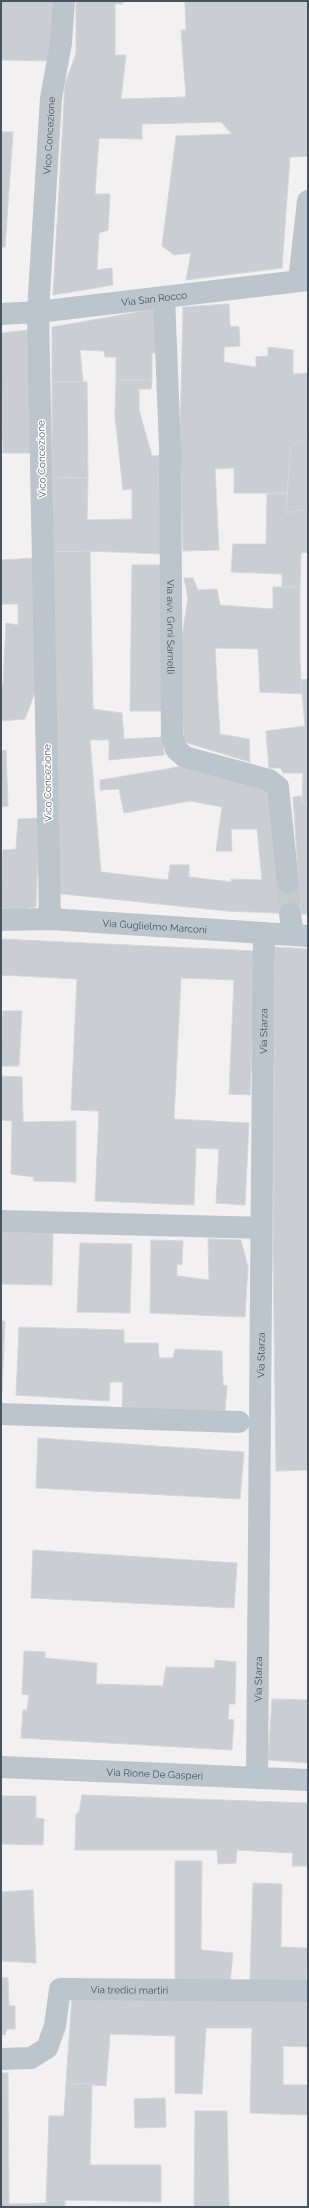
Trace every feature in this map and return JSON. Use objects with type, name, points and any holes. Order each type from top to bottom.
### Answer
[{"type":"street","name":"Vico Concezione","points":[[50,919],[38,312],[51,98],[61,43],[64,1]]},
{"type":"street","points":[[304,281],[308,201]]},
{"type":"street","name":"Via San Rocco","points":[[1,314],[38,312],[304,281]]},
{"type":"street","name":"Via avv. Gnni Sarnelli","points":[[164,297],[170,448],[172,737],[176,749],[185,757],[269,780],[278,787],[288,883]]},
{"type":"street","name":"Via Guglielmo Marconi","points":[[1,920],[50,919],[264,933],[297,928]]},
{"type":"street","name":"Via Starza","points":[[257,1777],[264,933]]},
{"type":"street","points":[[1,1222],[261,1228]]},
{"type":"street","points":[[1,1414],[239,1422]]},
{"type":"street","name":"Via Rione De Gasperi","points":[[1,1767],[308,1780]]},
{"type":"street","name":"Via tredici martiri","points":[[1,2059],[31,2058],[47,2048],[55,2026],[60,1990],[308,1991]]},
{"type":"building","points":[[1,1],[53,1],[52,61],[1,60]]},
{"type":"building","points":[[76,1],[123,1],[123,4],[115,4],[115,55],[126,55],[121,99],[186,97],[181,30],[186,30],[185,1],[308,1],[308,156],[290,157],[282,268],[186,280],[191,253],[174,255],[162,246],[176,136],[232,134],[221,122],[142,124],[142,139],[99,138],[95,194],[110,194],[108,230],[99,233],[97,270],[112,268],[113,285],[53,295],[65,84],[76,53]]},
{"type":"building","points":[[1,132],[13,132],[5,247],[1,247]]},
{"type":"building","points":[[229,304],[230,326],[239,327],[240,346],[224,347],[224,362],[256,367],[256,357],[268,356],[268,347],[293,350],[293,374],[308,373],[308,439],[291,445],[287,493],[234,493],[234,468],[215,469],[219,550],[183,551],[180,434],[183,307]]},
{"type":"building","points":[[156,309],[159,353],[152,353],[152,380],[116,380],[116,357],[105,357],[104,351],[80,350],[83,382],[52,382],[52,327]]},
{"type":"building","points":[[30,330],[38,453],[3,453],[1,333]]},
{"type":"building","points":[[116,380],[152,380],[151,389],[139,389],[139,410],[152,456],[163,455],[163,554],[90,551],[53,552],[52,477],[88,478],[87,520],[132,519],[132,489],[123,490],[115,416]]},
{"type":"building","points":[[52,382],[87,382],[88,478],[52,477]]},
{"type":"building","points":[[308,439],[308,509],[286,513],[291,445]]},
{"type":"building","points":[[287,493],[286,513],[308,509],[308,552],[301,553],[300,587],[282,588],[282,574],[231,572],[233,544],[266,544],[267,494]]},
{"type":"building","points":[[90,551],[93,709],[122,713],[124,739],[163,737],[164,755],[109,760],[109,740],[90,740],[101,872],[168,880],[170,865],[189,865],[189,877],[232,882],[231,879],[262,880],[257,829],[231,829],[232,851],[216,851],[222,807],[190,801],[124,813],[119,789],[100,790],[100,780],[190,765],[270,788],[298,883],[301,914],[226,911],[54,893],[53,552]]},
{"type":"building","points":[[36,558],[37,687],[25,719],[1,721],[1,690],[3,684],[6,623],[18,625],[18,604],[1,604],[1,560]]},
{"type":"building","points":[[132,565],[163,565],[164,711],[130,711]]},
{"type":"building","points":[[184,578],[193,578],[198,590],[217,589],[220,605],[273,609],[273,587],[300,587],[300,661],[302,694],[260,692],[258,649],[215,648],[220,734],[249,739],[250,762],[184,742],[178,639],[182,637],[188,598]]},
{"type":"building","points":[[308,679],[308,804],[302,804],[303,773],[283,773],[281,768],[269,768],[266,731],[305,726],[301,680]]},
{"type":"building","points":[[6,750],[8,806],[1,807],[1,751]]},
{"type":"building","points":[[301,796],[302,804],[308,804],[308,914],[301,914],[293,797]]},
{"type":"building","points":[[39,818],[36,907],[1,912],[3,850],[16,849],[18,819]]},
{"type":"building","points":[[1,939],[256,951],[250,1095],[229,1094],[234,980],[181,978],[174,1119],[249,1123],[245,1205],[216,1203],[219,1149],[196,1148],[194,1205],[95,1201],[99,1111],[71,1110],[77,979],[1,975]]},
{"type":"building","points":[[275,947],[308,949],[308,1470],[276,1471],[273,1251]]},
{"type":"building","points":[[3,1011],[22,1011],[19,1066],[1,1066]]},
{"type":"building","points":[[1,1076],[22,1077],[23,1122],[76,1121],[76,1182],[34,1181],[34,1177],[11,1174],[12,1121],[1,1120]]},
{"type":"building","points":[[1,1232],[53,1233],[52,1285],[1,1284]]},
{"type":"building","points":[[208,1239],[241,1240],[248,1267],[245,1317],[150,1313],[151,1240],[183,1241],[182,1265],[177,1264],[177,1276],[209,1280]]},
{"type":"building","points":[[80,1243],[132,1244],[130,1313],[77,1312]]},
{"type":"building","points":[[1,1321],[5,1321],[2,1392],[1,1392]]},
{"type":"building","points":[[19,1327],[124,1330],[124,1343],[158,1343],[159,1358],[173,1358],[175,1349],[222,1351],[223,1385],[227,1386],[225,1411],[122,1408],[123,1382],[110,1382],[109,1401],[16,1395]]},
{"type":"building","points":[[38,1438],[244,1452],[240,1499],[36,1488]]},
{"type":"building","points":[[33,1550],[237,1563],[234,1608],[31,1598]]},
{"type":"building","points":[[24,1651],[45,1652],[45,1658],[97,1663],[96,1684],[163,1686],[166,1667],[214,1668],[215,1660],[236,1662],[235,1704],[229,1704],[228,1719],[234,1720],[232,1750],[21,1738],[23,1710],[27,1710],[29,1695],[22,1694]]},
{"type":"building","points":[[272,1699],[308,1700],[308,1763],[268,1760]]},
{"type":"building","points":[[82,1795],[308,1803],[308,1866],[292,1866],[293,1853],[237,1850],[236,1863],[218,1864],[217,1850],[75,1850],[76,1814],[79,1812]]},
{"type":"building","points":[[1,1796],[36,1796],[36,1818],[44,1819],[43,1845],[1,1844]]},
{"type":"building","points":[[175,1861],[202,1861],[201,1950],[233,1953],[230,1982],[175,1980]]},
{"type":"building","points":[[253,1883],[282,1884],[281,1947],[308,1948],[306,1984],[250,1983]]},
{"type":"building","points":[[33,1890],[36,1963],[1,1961],[1,1892]]},
{"type":"building","points":[[1,1978],[8,1978],[9,2006],[15,2006],[15,2029],[7,2029],[5,2035],[1,2035]]},
{"type":"building","points":[[72,1997],[308,2002],[308,2047],[283,2046],[283,2085],[308,2085],[308,2115],[250,2113],[252,2028],[206,2028],[202,2094],[175,2093],[175,2036],[110,2034],[106,2086],[66,2083]]},
{"type":"building","points":[[1,2073],[8,2073],[9,2204],[46,2203],[49,2116],[64,2116],[66,2083],[92,2084],[90,2165],[161,2165],[161,2202],[65,2200],[65,2207],[1,2207]]},
{"type":"building","points":[[165,2098],[166,2127],[135,2128],[134,2099]]},
{"type":"building","points":[[195,2111],[227,2111],[229,2207],[194,2207]]},
{"type":"tunnel","points":[[288,883],[290,914]]}]
